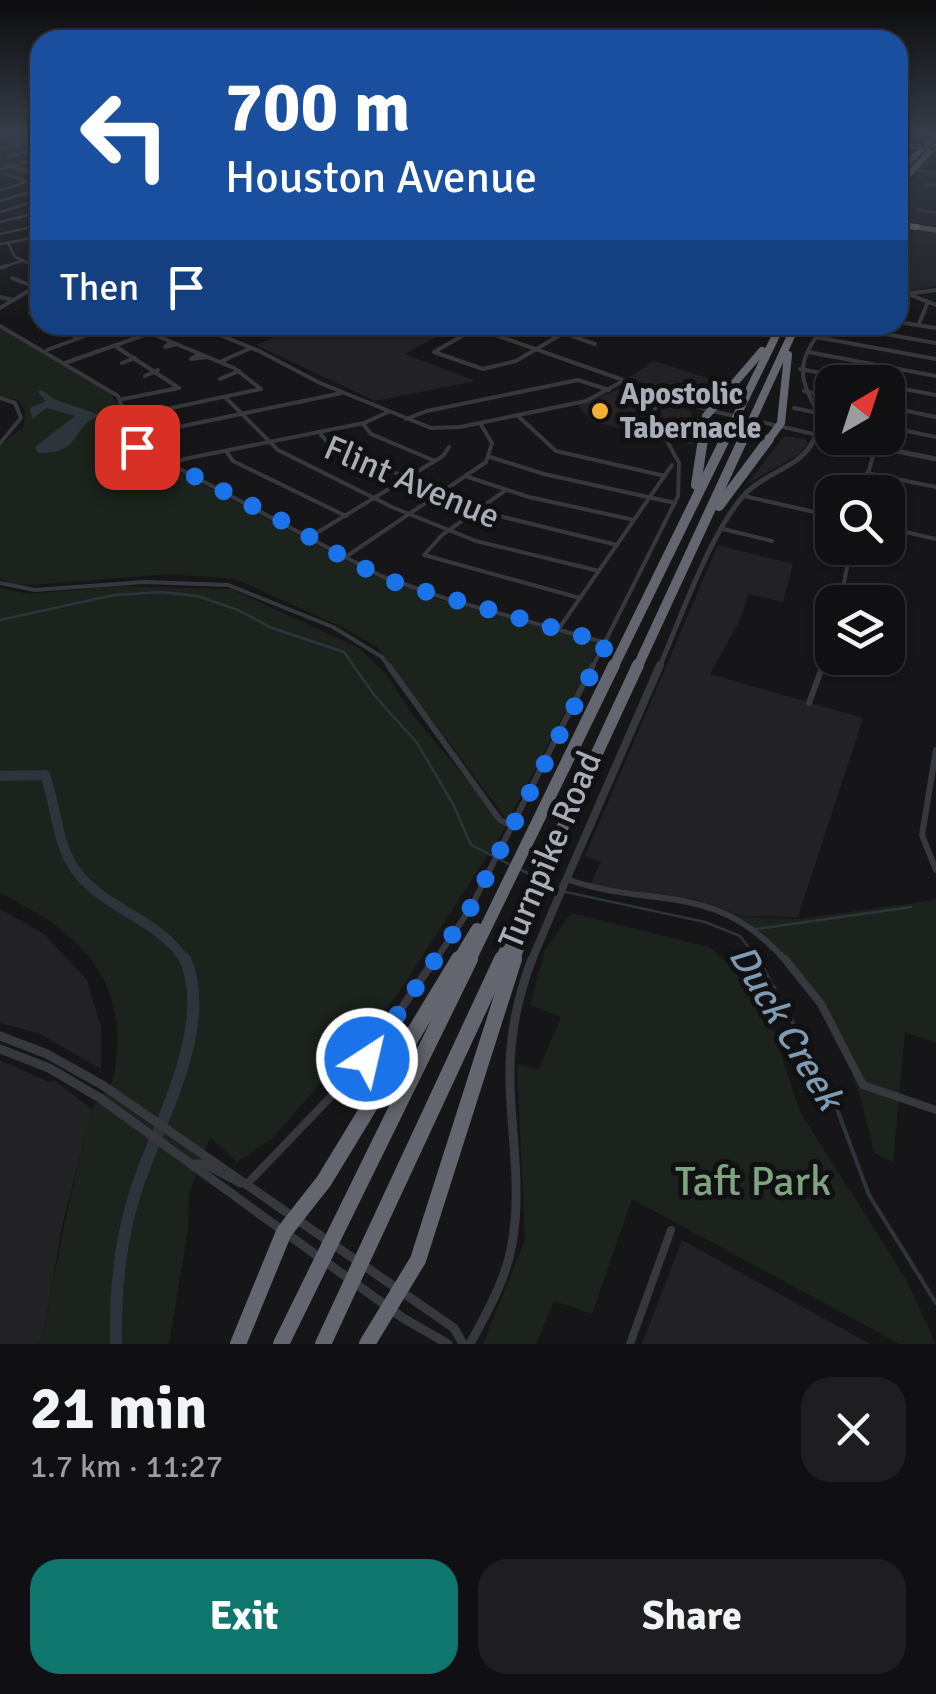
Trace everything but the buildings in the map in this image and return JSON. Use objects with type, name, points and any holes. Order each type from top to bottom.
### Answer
[{"type":"highway","points":[[908,225],[917,227]]},
{"type":"highway","points":[[280,1344],[776,335]]},
{"type":"highway","points":[[323,1344],[791,335]]},
{"type":"highway","points":[[686,518],[700,474],[705,420],[774,340]]},
{"type":"highway","points":[[703,523],[778,426],[788,342]]},
{"type":"highway","points":[[367,1344],[418,1260],[495,1010],[532,912],[532,895]]},
{"type":"highway","points":[[238,1344],[289,1226],[324,1181],[476,931],[496,907]]},
{"type":"main road","points":[[908,224],[934,229]]},
{"type":"main road","points":[[917,227],[934,229]]},
{"type":"street","points":[[0,212],[30,204]]},
{"type":"street","points":[[917,210],[936,213]]},
{"type":"street","points":[[0,222],[30,214]]},
{"type":"street","points":[[0,234],[30,227]]},
{"type":"street","points":[[0,244],[30,239]]},
{"type":"street","points":[[8,244],[11,254],[30,264]]},
{"type":"street","points":[[0,268],[22,260]]},
{"type":"street","points":[[12,278],[30,283]]},
{"type":"street","points":[[0,308],[30,290]]},
{"type":"street","points":[[910,295],[936,290]]},
{"type":"street","points":[[910,295],[936,305]]},
{"type":"street","points":[[0,297],[13,300]]},
{"type":"street","points":[[919,326],[927,304]]},
{"type":"street","points":[[908,324],[936,328]]},
{"type":"street","points":[[0,326],[121,399],[130,417],[129,437],[137,447],[344,558],[430,594],[607,643]]},
{"type":"street","points":[[72,335],[79,339]]},
{"type":"street","points":[[45,351],[89,335]]},
{"type":"street","points":[[65,363],[142,335]]},
{"type":"street","points":[[130,417],[261,390],[239,371],[152,335]]},
{"type":"street","points":[[221,335],[388,412],[439,429],[586,401],[624,380]]},
{"type":"street","points":[[463,335],[434,351],[480,369],[516,361],[560,335]]},
{"type":"street","points":[[495,335],[668,397],[815,434]]},
{"type":"street","points":[[501,337],[504,335]]},
{"type":"street","points":[[569,335],[595,344]]},
{"type":"street","points":[[891,335],[936,343]]},
{"type":"street","points":[[815,408],[804,391],[800,370],[816,337],[936,359]]},
{"type":"street","points":[[114,346],[158,370],[179,388],[121,399]]},
{"type":"street","points":[[220,362],[252,348]]},
{"type":"street","points":[[808,352],[878,365]]},
{"type":"street","points":[[200,354],[192,361],[207,357]]},
{"type":"street","points":[[122,362],[135,358]]},
{"type":"street","points":[[145,376],[158,370]]},
{"type":"street","points":[[800,370],[815,373]]},
{"type":"street","points":[[905,370],[936,376]]},
{"type":"street","points":[[220,379],[239,371]]},
{"type":"street","points":[[406,419],[427,410],[578,380],[609,390]]},
{"type":"street","points":[[650,389],[712,410]]},
{"type":"street","points":[[905,389],[936,395]]},
{"type":"street","points":[[662,391],[668,397]]},
{"type":"street","points":[[804,391],[815,393]]},
{"type":"street","points":[[129,437],[330,398],[342,392]]},
{"type":"street","points":[[247,1184],[367,1059],[467,914],[675,504],[683,480],[682,465],[653,415],[656,406],[668,397],[684,398]]},
{"type":"street","points":[[0,398],[17,404],[21,418],[0,443]]},
{"type":"street","name":"Flint Avenue","points":[[226,398],[278,450],[409,515],[448,532],[599,571]]},
{"type":"street","points":[[794,408],[815,412]]},
{"type":"street","points":[[905,411],[936,417]]},
{"type":"street","points":[[173,465],[226,450],[362,424],[388,412]]},
{"type":"street","points":[[517,415],[556,451],[665,476]]},
{"type":"street","points":[[344,558],[490,458],[492,441],[480,423]]},
{"type":"street","points":[[362,424],[371,434],[434,461]]},
{"type":"street","points":[[905,430],[936,436]]},
{"type":"street","points":[[319,432],[327,442],[407,478]]},
{"type":"street","name":"Turnpike Road","points":[[467,1344],[494,1302],[513,1243],[516,1213],[509,1079],[512,1038],[529,970],[722,529],[744,496],[809,451],[815,440]]},
{"type":"street","points":[[309,537],[434,461],[449,446]]},
{"type":"street","points":[[226,450],[233,461],[346,516]]},
{"type":"street","points":[[905,452],[936,459]]},
{"type":"street","points":[[872,455],[867,473],[936,488]]},
{"type":"street","points":[[490,458],[675,504]]},
{"type":"street","points":[[559,628],[672,466]]},
{"type":"street","points":[[468,476],[506,490],[634,520]]},
{"type":"street","points":[[506,490],[423,554],[477,573],[580,598]]},
{"type":"street","points":[[744,496],[815,512]]},
{"type":"street","points":[[477,510],[617,545]]},
{"type":"street","points":[[722,529],[772,540]]},
{"type":"street","points":[[905,532],[936,540]]},
{"type":"street","points":[[0,583],[35,590],[144,582],[222,584],[250,591],[334,626],[382,656],[500,820],[514,826]]},
{"type":"street","points":[[809,702],[819,675]]},
{"type":"street","points":[[936,750],[922,835],[924,850],[936,870]]},
{"type":"street","points":[[566,880],[594,888],[698,902],[745,925],[808,985],[864,1085],[936,1110]]},
{"type":"street","points":[[0,1036],[60,1060],[112,1092],[247,1184],[289,1226],[393,1300],[454,1328],[467,1344]]},
{"type":"street","points":[[0,1049],[49,1068],[110,1105],[238,1197],[289,1226],[448,1344]]},
{"type":"street","points":[[194,1164],[204,1164],[234,1182],[247,1184]]},
{"type":"street","points":[[630,1344],[671,1230]]},
{"type":"shaded area","points":[[908,197],[936,197],[936,212],[908,210]]},
{"type":"shaded area","points":[[908,210],[936,215],[936,227],[908,222]]},
{"type":"shaded area","points":[[908,229],[936,231],[936,286],[908,291]]},
{"type":"shaded area","points":[[278,335],[440,335],[405,354],[476,381],[375,401],[256,345]]},
{"type":"shaded area","points":[[654,361],[721,382],[700,402],[628,378]]},
{"type":"shaded area","points":[[627,385],[658,397],[648,416],[663,438],[593,422],[578,406]]},
{"type":"shaded area","points":[[41,390],[56,400],[100,415],[83,427],[68,446],[52,453],[38,453],[35,447],[75,416],[47,408],[32,419],[30,408],[46,401],[38,392]]},
{"type":"shaded area","points":[[663,404],[692,411],[693,445],[675,441],[659,421]]},
{"type":"shaded area","points":[[784,436],[805,439],[808,444],[796,456],[747,484]]},
{"type":"shaded area","points":[[718,545],[793,564],[783,602],[749,594],[740,620],[710,674],[863,718],[798,917],[743,916],[694,899],[588,889],[601,862],[585,856]]},
{"type":"shaded area","points":[[0,909],[44,934],[87,980],[101,1027],[101,1069],[38,1033],[0,1023]]},
{"type":"shaded area","points":[[0,1060],[49,1082],[55,1081],[92,1109],[62,1226],[43,1338],[37,1344],[0,1344]]},
{"type":"shaded area","points":[[682,1240],[870,1344],[642,1344]]},
{"type":"green space","points":[[0,328],[110,393],[132,447],[375,576],[444,601],[601,643],[508,821],[377,647],[344,628],[236,579],[169,574],[33,585],[9,584],[0,578],[0,445],[24,427],[25,411],[18,400],[0,396]]},
{"type":"green space","points":[[118,586],[231,589],[359,648],[385,673],[413,715],[506,827],[395,998],[272,1139],[237,1162],[210,1137],[189,1193],[188,1229],[169,1344],[37,1344],[43,1338],[89,1117],[114,1075],[117,1041],[115,1012],[94,963],[54,925],[0,893],[0,588],[29,594]]},
{"type":"green space","points":[[936,900],[936,1043],[905,1032],[893,1162],[874,1153],[853,1074],[818,1000],[775,950],[708,903],[742,917],[800,919]]},
{"type":"green space","name":"Taft Park","points":[[571,913],[709,947],[732,967],[771,1024],[800,1112],[906,1279],[936,1344],[900,1344],[632,1199],[592,1314],[554,1301],[536,1344],[483,1344],[525,1240],[517,1064],[539,1069],[561,1017],[530,1005],[545,950]]},
{"type":"waterway","name":"Duck Creek","points":[[0,620],[114,595],[161,592],[197,596],[238,610],[272,628],[344,652],[375,696],[417,743],[453,804],[471,845],[509,864]]},
{"type":"waterway","points":[[0,776],[45,775],[61,838],[77,872],[103,896],[162,935],[186,961]]},
{"type":"waterway","name":"Duck Creek","points":[[521,870],[536,877]]},
{"type":"waterway","name":"Duck Creek","points":[[543,881],[559,888]]},
{"type":"waterway","name":"Duck Creek","points":[[566,892],[705,922],[740,936],[759,960]]},
{"type":"waterway","points":[[756,929],[911,907]]},
{"type":"waterway","name":"Duck Creek","points":[[759,960],[831,1093],[869,1195],[936,1303]]},
{"type":"waterway","points":[[116,1344],[119,1272],[128,1218],[178,1080],[193,1017],[186,961]]},
{"type":"place","name":"Apostolic Tabernacle","points":[[600,411]]},
{"type":"route","points":[[137,447],[399,584],[607,643],[470,909],[367,1059]]}]
